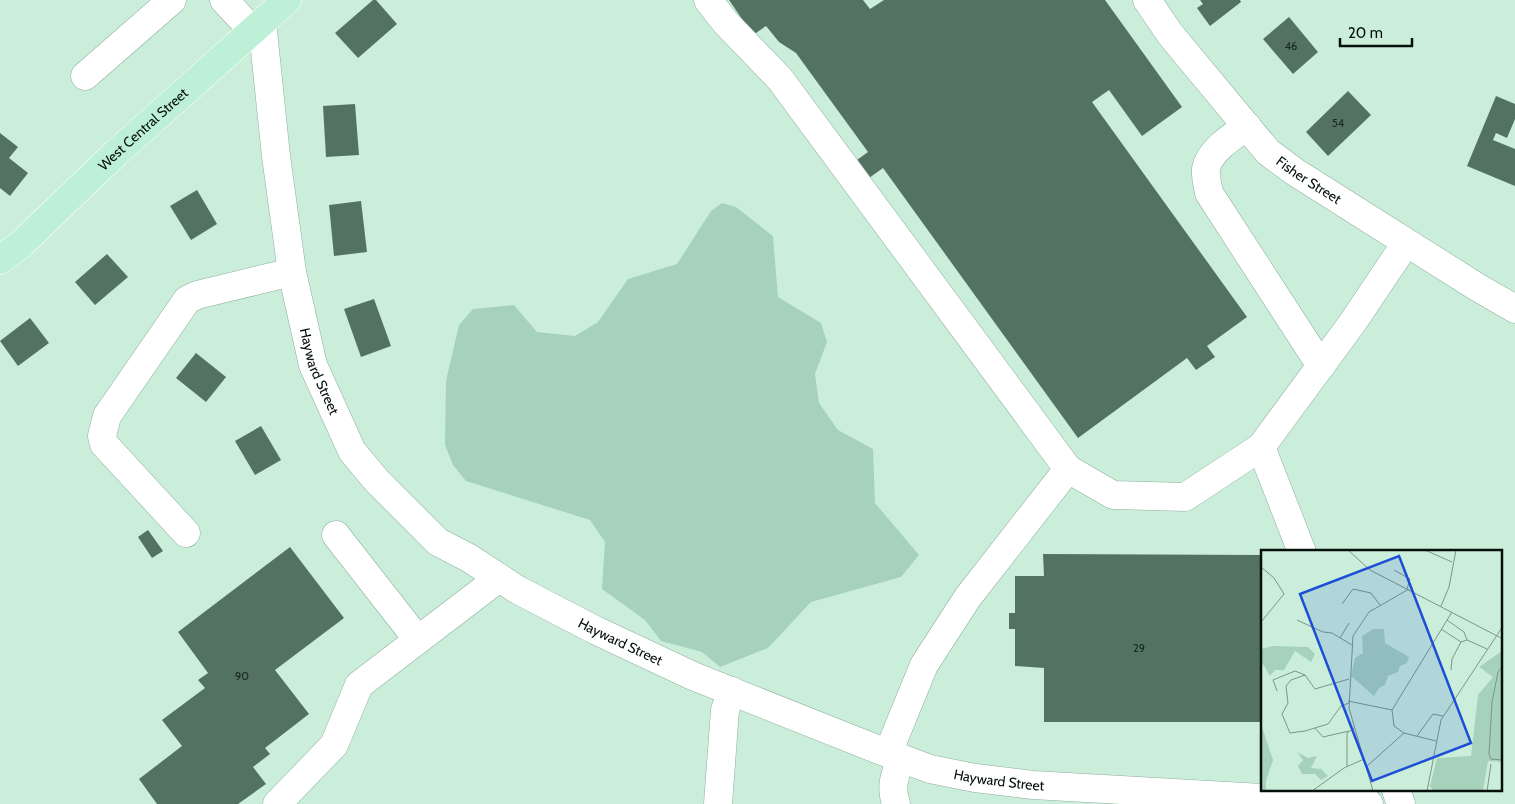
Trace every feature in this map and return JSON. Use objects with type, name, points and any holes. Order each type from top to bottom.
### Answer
[{"type":"main road","name":"West Central Street","points":[[0,260],[21,244],[116,153],[287,0]]},
{"type":"street","points":[[86,76],[172,0]]},
{"type":"street","points":[[224,0],[257,26]]},
{"type":"street","points":[[708,0],[726,23],[780,79],[1068,469],[1113,495],[1185,497],[1261,447],[1321,366],[1406,243]]},
{"type":"street","name":"Fisher Street","points":[[1147,0],[1170,34],[1268,152],[1288,167],[1406,243],[1515,310]]},
{"type":"street","name":"Hayward Street","points":[[257,26],[292,272],[313,365],[352,451],[377,481],[438,542],[469,558],[499,578],[595,630],[693,676],[940,772],[1092,796],[1369,804]]},
{"type":"street","points":[[1247,126],[1214,153],[1206,169],[1209,193],[1321,366]]},
{"type":"street","points":[[186,534],[104,444],[102,436],[107,416],[187,300],[197,295],[292,272]]},
{"type":"street","points":[[1261,447],[1301,550]]},
{"type":"street","points":[[896,804],[892,793],[895,755],[924,666],[968,597],[1068,469]]},
{"type":"street","points":[[336,535],[418,640]]},
{"type":"street","points":[[277,804],[334,745],[359,685],[499,578]]},
{"type":"street","points":[[718,804],[725,710],[732,691]]},
{"type":"street","points":[[1397,792],[1401,804]]},
{"type":"green space","points":[[722,203],[736,207],[773,236],[778,297],[821,323],[827,342],[815,374],[819,403],[838,430],[873,449],[875,503],[919,555],[901,577],[811,602],[768,648],[720,667],[702,652],[661,641],[645,620],[602,589],[605,542],[590,520],[466,481],[453,465],[445,445],[446,381],[459,325],[473,309],[514,305],[537,332],[575,336],[598,322],[628,279],[677,264],[711,211]]},
{"type":"building","points":[[373,0],[376,0],[397,24],[358,58],[335,33]]},
{"type":"building","points":[[729,0],[863,0],[870,9],[884,0],[1105,0],[1182,107],[1142,136],[1109,90],[1092,102],[1247,317],[1207,346],[1215,357],[1196,370],[1187,358],[1078,438],[883,168],[869,178],[857,160],[868,152],[796,53],[779,42],[766,26],[753,35]]},
{"type":"building","points":[[1200,0],[1240,0],[1241,2],[1210,26],[1197,8],[1203,4]]},
{"type":"building","points":[[1289,17],[1318,52],[1293,74],[1263,39]]},
{"type":"building","points":[[1348,91],[1371,115],[1328,156],[1306,132]]},
{"type":"building","points":[[1496,96],[1515,104],[1515,119],[1507,138],[1496,133],[1493,140],[1515,149],[1515,186],[1467,166]]},
{"type":"building","points":[[355,104],[359,155],[326,157],[323,106]]},
{"type":"building","points":[[0,133],[18,147],[9,158],[28,173],[10,196],[0,188]]},
{"type":"building","points":[[197,190],[217,224],[191,240],[170,206]]},
{"type":"building","points":[[361,201],[367,252],[334,256],[329,205]]},
{"type":"building","points":[[107,254],[128,277],[95,305],[75,282]]},
{"type":"building","points":[[374,299],[391,346],[361,357],[344,309]]},
{"type":"building","points":[[30,318],[49,343],[18,366],[0,341]]},
{"type":"building","points":[[196,353],[226,377],[206,402],[176,378]]},
{"type":"building","points":[[261,426],[281,460],[255,475],[235,441]]},
{"type":"building","points":[[148,530],[163,551],[152,558],[138,537]]},
{"type":"building","points":[[290,547],[344,618],[275,670],[309,714],[265,748],[270,754],[253,767],[266,784],[238,804],[157,804],[139,779],[182,746],[162,720],[205,688],[198,680],[208,673],[178,632]]},
{"type":"building","points":[[1043,554],[1261,555],[1261,722],[1044,722],[1044,668],[1015,666],[1015,629],[1009,629],[1009,613],[1015,613],[1015,576],[1044,576]]}]
